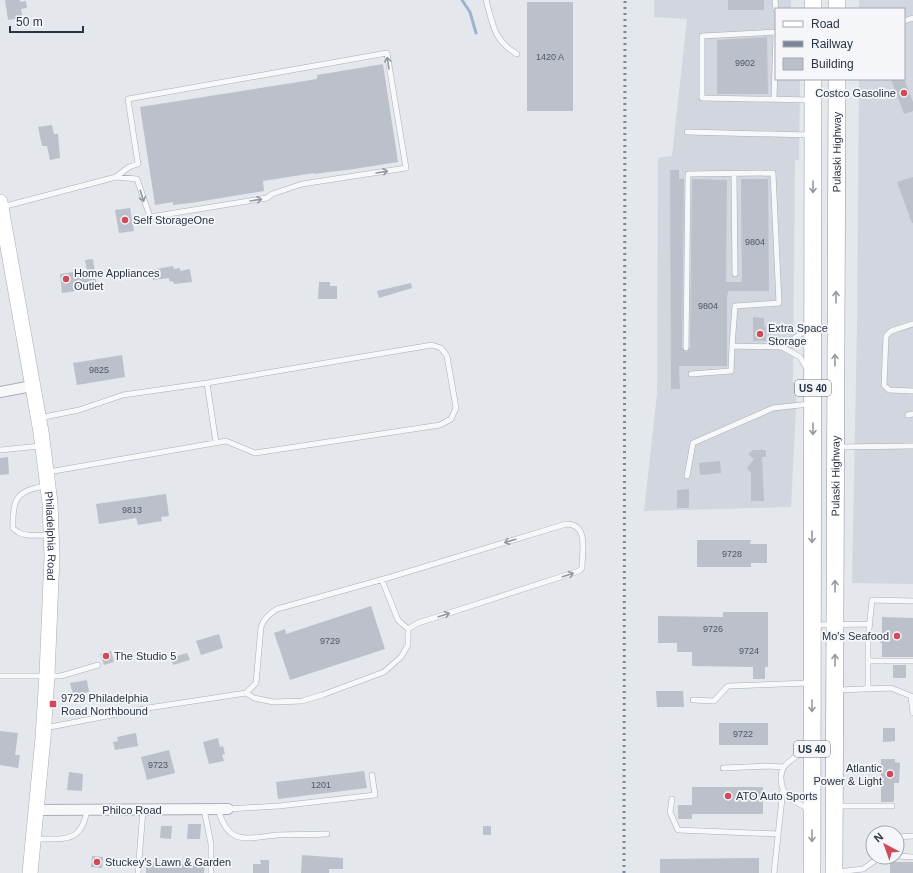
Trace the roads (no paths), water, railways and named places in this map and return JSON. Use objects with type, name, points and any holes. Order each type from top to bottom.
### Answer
[{"type":"highway","name":"Pulaski Highway","points":[[812,873],[813,80]]},
{"type":"highway","name":"Pulaski Highway","points":[[834,872],[837,80]]},
{"type":"main road","name":"Philadelphia Road","points":[[0,205],[48,479],[52,556],[44,728],[30,873]]},
{"type":"street","points":[[0,392],[32,386]]},
{"type":"street","name":"Philco Road","points":[[36,810],[223,809]]},
{"type":"lane","points":[[486,0],[500,42],[516,54]]},
{"type":"lane","points":[[775,32],[702,36],[702,98],[813,100]]},
{"type":"lane","points":[[0,205],[116,177],[137,179],[150,217],[267,198],[272,194],[302,184],[406,168],[387,53],[128,99],[138,164],[128,166],[116,177]]},
{"type":"lane","points":[[774,99],[775,67]]},
{"type":"lane","points":[[687,132],[813,135]]},
{"type":"lane","points":[[734,173],[735,274]]},
{"type":"lane","points":[[686,348],[688,174],[773,173],[780,303],[736,306],[731,372],[691,374]]},
{"type":"lane","points":[[782,346],[802,333],[813,317]]},
{"type":"lane","points":[[913,324],[890,331],[886,336],[884,384],[889,390],[913,391]]},
{"type":"lane","points":[[38,418],[79,410],[123,395],[207,383],[432,346],[441,348],[447,356],[456,408],[451,419],[440,425],[255,453],[226,442],[216,443],[48,479],[20,496],[15,502],[12,513],[13,528],[17,533],[23,535],[51,535]]},
{"type":"lane","points":[[732,346],[782,346],[800,357],[813,378]]},
{"type":"lane","points":[[207,383],[216,443]]},
{"type":"lane","points":[[686,476],[693,443],[773,408],[813,404]]},
{"type":"lane","points":[[0,450],[43,446]]},
{"type":"lane","points":[[835,447],[913,446]]},
{"type":"lane","points":[[44,728],[148,708],[246,693],[256,682],[260,627],[262,621],[277,609],[382,580],[566,524],[574,524],[579,527],[582,534],[582,568],[580,571],[418,624],[408,629]]},
{"type":"lane","points":[[246,693],[254,698],[273,702],[302,701],[384,672],[401,657],[408,646],[408,629],[398,620],[382,580]]},
{"type":"lane","points":[[868,689],[868,661],[872,600],[913,602]]},
{"type":"lane","points":[[812,625],[870,624]]},
{"type":"lane","points":[[868,661],[913,661]]},
{"type":"lane","points":[[0,676],[61,676],[98,665]]},
{"type":"lane","points":[[693,700],[714,701],[728,686],[812,683]]},
{"type":"lane","points":[[835,690],[891,688],[911,696],[913,713]]},
{"type":"lane","points":[[774,873],[782,789],[780,773],[783,767],[790,760],[812,747]]},
{"type":"lane","points":[[723,768],[767,766],[783,767]]},
{"type":"lane","points":[[327,834],[277,835],[245,838],[235,836],[228,831],[222,822],[223,809],[279,806],[375,796],[372,775]]},
{"type":"lane","points":[[782,789],[789,798],[812,811]]},
{"type":"lane","points":[[672,799],[670,812],[678,830],[778,834]]},
{"type":"lane","points":[[834,806],[892,806]]},
{"type":"lane","points":[[204,809],[211,844],[210,873]]},
{"type":"lane","points":[[33,839],[70,838],[80,830],[87,810]]},
{"type":"lane","points":[[138,873],[143,810]]},
{"type":"lane","points":[[834,872],[863,870],[870,865]]},
{"type":"waterway","points":[[462,0],[470,12],[476,33]]},
{"type":"railway","points":[[624,873],[625,0]]},
{"type":"place","name":"Costco Gasoline","points":[[904,93]]},
{"type":"place","name":"Self StorageOne","points":[[125,220]]},
{"type":"place","name":"Home Appliances Outlet","points":[[66,279]]},
{"type":"place","name":"Extra Space Storage","points":[[760,334]]},
{"type":"place","name":"Mo's Seafood","points":[[897,636]]},
{"type":"place","name":"The Studio 5","points":[[106,656]]},
{"type":"place","name":"9729 Philadelphia Road Northbound","points":[[53,704]]},
{"type":"place","name":"Atlantic Power & Light","points":[[890,774]]},
{"type":"place","name":"ATO Auto Sports","points":[[728,796]]},
{"type":"place","name":"Stuckey's Lawn & Garden","points":[[97,862]]}]
